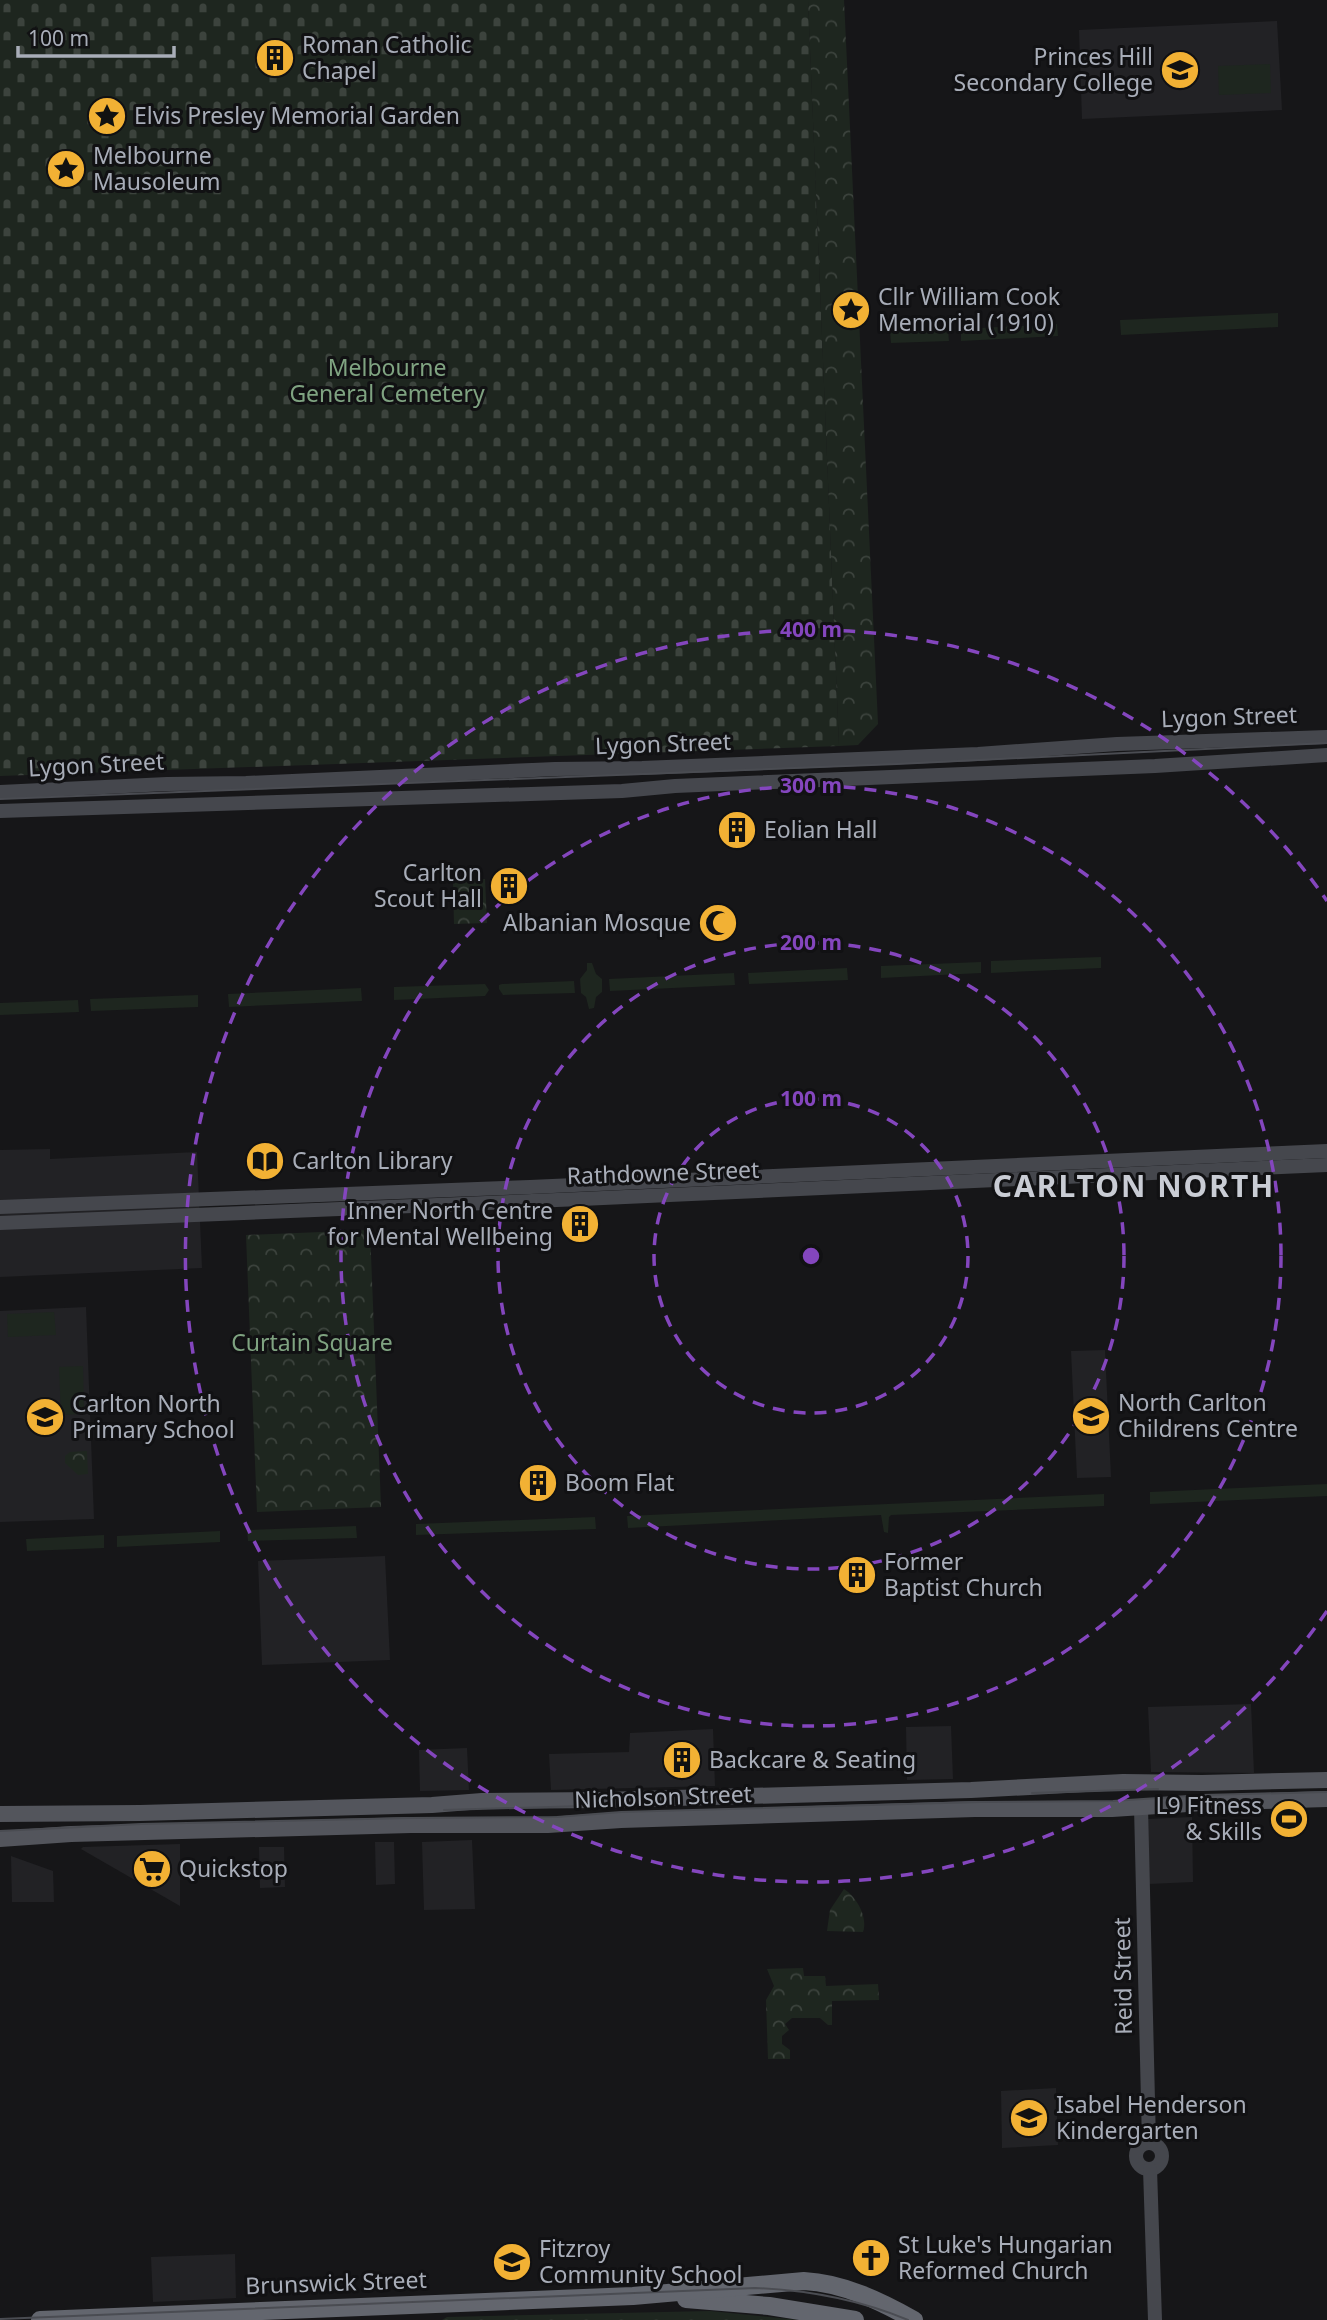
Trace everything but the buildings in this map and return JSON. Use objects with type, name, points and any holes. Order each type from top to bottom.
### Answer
[{"type":"highway","name":"Brunswick Street","points":[[40,2320],[633,2296],[804,2281],[831,2284],[860,2294],[914,2320]]},
{"type":"highway","name":"Brunswick Street","points":[[633,2296],[769,2306],[855,2320]]},
{"type":"main road","name":"Nicholson Street","points":[[0,1814],[141,1813],[432,1805],[482,1801],[971,1790],[1139,1782],[1320,1780]]},
{"type":"main road","points":[[1320,1780],[1320,1799]]},
{"type":"main road","points":[[1139,1782],[1141,1807]]},
{"type":"main road","name":"Nicholson Street","points":[[0,1839],[411,1825],[548,1825],[621,1820],[1141,1807],[1320,1799]]},
{"type":"main road","points":[[141,1813],[142,1833]]},
{"type":"street","name":"Lygon Street","points":[[0,792],[856,759],[1321,737]]},
{"type":"street","points":[[1321,737],[1322,755]]},
{"type":"street","points":[[1099,746],[1100,768]]},
{"type":"street","name":"Lygon Street","points":[[0,811],[583,791],[1100,768],[1322,755]]},
{"type":"street","points":[[891,757],[892,777]]},
{"type":"street","points":[[856,759],[857,779]]},
{"type":"street","points":[[582,769],[583,791]]},
{"type":"street","points":[[484,774],[485,793]]},
{"type":"street","points":[[373,779],[374,798]]},
{"type":"street","points":[[199,783],[199,804]]},
{"type":"street","name":"Rathdowne Street","points":[[0,1223],[873,1179],[912,1169],[1327,1151]]},
{"type":"street","name":"Rathdowne Street","points":[[0,1207],[873,1179],[913,1184],[1327,1165]]},
{"type":"street","points":[[912,1169],[913,1184]]},
{"type":"street","name":"Reid Street","points":[[1141,1807],[1149,2143],[1139,2148],[1136,2156],[1142,2166],[1150,2169],[1156,2320]]},
{"type":"shaded area","name":"Princes Hill Secondary College","points":[[1277,21],[1282,110],[1082,119],[1079,30]]},
{"type":"shaded area","points":[[50,1149],[50,1159],[197,1152],[202,1268],[0,1277],[0,1150]]},
{"type":"shaded area","name":"Carlton North Primary School","points":[[86,1307],[94,1519],[0,1522],[0,1311]]},
{"type":"shaded area","name":"North Carlton Childrens Centre","points":[[1105,1350],[1111,1477],[1077,1478],[1071,1351]]},
{"type":"shaded area","points":[[385,1556],[390,1660],[262,1665],[258,1561]]},
{"type":"shaded area","points":[[1251,1704],[1254,1773],[1151,1772],[1148,1707]]},
{"type":"shaded area","points":[[951,1726],[953,1779],[907,1780],[906,1727]]},
{"type":"shaded area","points":[[713,1729],[715,1786],[551,1790],[549,1754],[629,1752],[630,1733]]},
{"type":"shaded area","points":[[467,1748],[469,1790],[420,1791],[419,1750]]},
{"type":"shaded area","points":[[1192,1817],[1193,1882],[1149,1884],[1147,1819]]},
{"type":"shaded area","points":[[472,1840],[475,1909],[424,1910],[422,1842]]},
{"type":"shaded area","points":[[375,1842],[394,1842],[395,1884],[376,1885]]},
{"type":"shaded area","points":[[180,1844],[180,1906],[81,1849],[83,1847]]},
{"type":"shaded area","points":[[259,1847],[284,1847],[285,1887],[260,1888]]},
{"type":"shaded area","points":[[11,1856],[53,1871],[54,1902],[12,1902]]},
{"type":"shaded area","name":"Isabel Henderson Kindergarten","points":[[1056,2088],[1058,2145],[1002,2148],[1001,2091]]},
{"type":"shaded area","points":[[235,2254],[236,2298],[153,2302],[151,2257]]},
{"type":"green space","name":"Melbourne General Cemetery","points":[[0,0],[808,0],[839,746],[0,776]]},
{"type":"green space","points":[[808,0],[844,0],[878,724],[858,745],[839,746]]},
{"type":"green space","points":[[1270,64],[1271,93],[1219,95],[1218,66]]},
{"type":"green space","points":[[1278,313],[1278,327],[1121,335],[1120,320]]},
{"type":"green space","points":[[1057,324],[1058,336],[961,341],[961,329]]},
{"type":"green space","points":[[948,330],[949,341],[891,343],[890,332]]},
{"type":"green space","points":[[485,879],[487,923],[454,924],[453,880]]},
{"type":"green space","points":[[1101,957],[1101,968],[991,973],[991,961]]},
{"type":"green space","points":[[981,962],[981,973],[881,978],[881,966]]},
{"type":"green space","points":[[587,963],[592,963],[596,974],[602,979],[602,992],[596,997],[594,1008],[589,1009],[586,997],[581,993],[580,979],[587,970]]},
{"type":"green space","points":[[847,968],[848,980],[749,984],[748,973]]},
{"type":"green space","points":[[734,973],[735,985],[610,991],[609,979]]},
{"type":"green space","points":[[574,981],[575,993],[503,995],[499,989],[502,984]]},
{"type":"green space","points":[[485,984],[489,990],[485,996],[394,1000],[394,987]]},
{"type":"green space","points":[[361,988],[362,1001],[229,1007],[228,994]]},
{"type":"green space","points":[[198,995],[198,1007],[91,1011],[90,999]]},
{"type":"green space","points":[[78,1000],[79,1012],[0,1015],[0,1003]]},
{"type":"green space","name":"Curtain Square","points":[[370,1230],[381,1507],[257,1512],[246,1235]]},
{"type":"green space","points":[[54,1312],[56,1335],[8,1337],[7,1314]]},
{"type":"green space","points":[[83,1366],[84,1414],[61,1415],[59,1367]]},
{"type":"green space","points":[[87,1451],[88,1474],[78,1475],[65,1463],[65,1456],[70,1452]]},
{"type":"green space","points":[[1327,1484],[1327,1496],[1150,1504],[1150,1492]]},
{"type":"green space","points":[[1104,1494],[1104,1506],[891,1515],[888,1533],[884,1532],[881,1515],[628,1528],[627,1516]]},
{"type":"green space","points":[[595,1517],[596,1529],[416,1535],[416,1524]]},
{"type":"green space","points":[[356,1526],[357,1538],[248,1541],[247,1530]]},
{"type":"green space","points":[[220,1531],[220,1542],[117,1547],[117,1536]]},
{"type":"green space","points":[[104,1535],[104,1548],[27,1551],[26,1539]]},
{"type":"green space","points":[[844,1889],[860,1908],[864,1921],[863,1932],[827,1931],[830,1910]]},
{"type":"green space","points":[[803,1968],[804,1976],[825,1976],[826,1986],[878,1984],[879,2000],[832,2001],[832,2025],[820,2018],[792,2018],[785,2024],[789,2030],[782,2036],[782,2044],[790,2050],[790,2059],[768,2059],[766,2000],[774,1986],[767,1969]]},
{"type":"green space","points":[[710,2311],[799,2320],[442,2320],[447,2317]]},
{"type":"tram line","points":[[0,799],[897,764],[1327,743]]},
{"type":"tram line","points":[[1032,1793],[1158,1789]]},
{"type":"tram line","points":[[0,1831],[141,1824],[557,1817],[621,1812],[1113,1801],[1203,1795],[1327,1792]]},
{"type":"tram line","points":[[444,1810],[584,1806]]},
{"type":"tram line","points":[[0,2319],[755,2288],[833,2297],[908,2320]]},
{"type":"place","name":"Roman Catholic Chapel","points":[[275,58]]},
{"type":"place","name":"Princes Hill Secondary College","points":[[1180,70]]},
{"type":"place","name":"Elvis Presley Memorial Garden","points":[[107,116]]},
{"type":"place","name":"Melbourne Mausoleum","points":[[66,169]]},
{"type":"place","name":"Cllr William Cook Memorial (1910)","points":[[851,310]]},
{"type":"place","name":"Eolian Hall","points":[[737,830]]},
{"type":"place","name":"Carlton Scout Hall","points":[[509,886]]},
{"type":"place","name":"Albanian Mosque","points":[[718,923]]},
{"type":"place","name":"Carlton Library","points":[[265,1161]]},
{"type":"place","name":"Inner North Centre for Mental Wellbeing","points":[[580,1224]]},
{"type":"place","name":"North Carlton Childrens Centre","points":[[1091,1416]]},
{"type":"place","name":"Carlton North Primary School","points":[[45,1417]]},
{"type":"place","name":"Boom Flat","points":[[538,1483]]},
{"type":"place","name":"Former Baptist Church","points":[[857,1575]]},
{"type":"place","name":"Backcare & Seating","points":[[682,1760]]},
{"type":"place","name":"L9 Fitness & Skills","points":[[1289,1819]]},
{"type":"place","name":"Quickstop","points":[[152,1869]]},
{"type":"place","name":"Isabel Henderson Kindergarten","points":[[1029,2118]]},
{"type":"place","name":"St Luke's Hungarian Reformed Church","points":[[871,2258]]},
{"type":"place","name":"Fitzroy Community School","points":[[512,2262]]},
{"type":"district","name":"CARLTON NORTH","points":[[1134,1187]]}]
